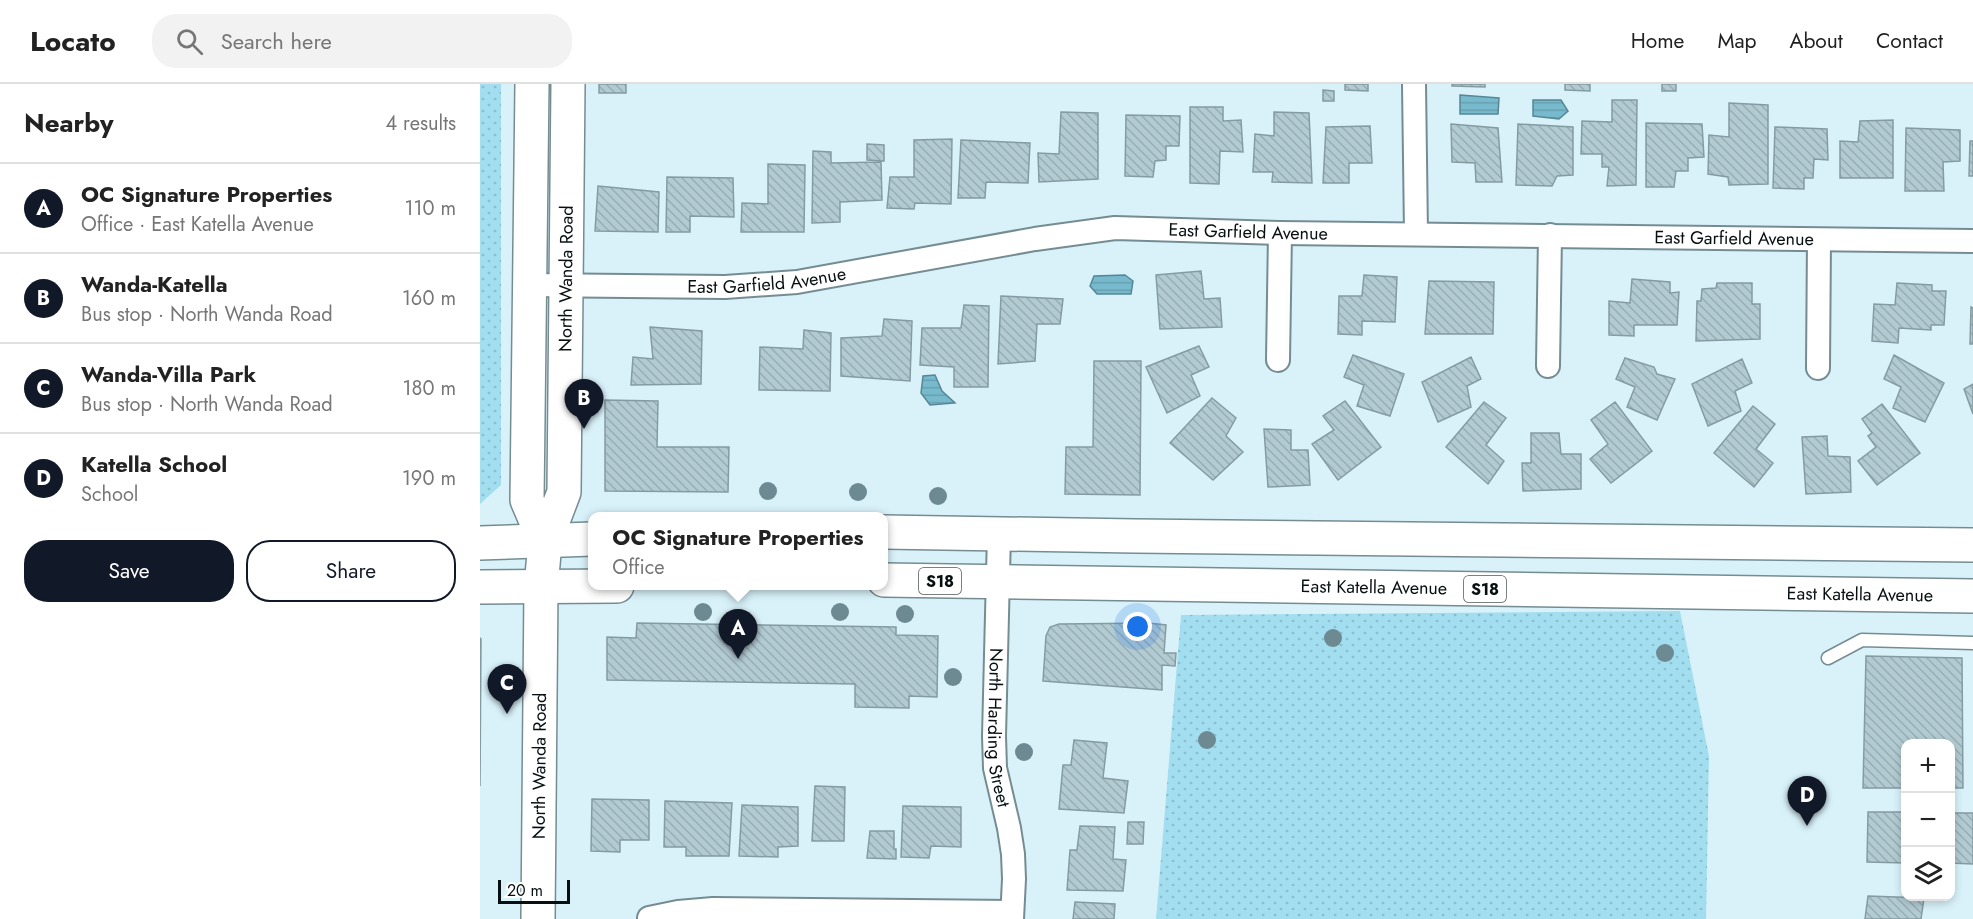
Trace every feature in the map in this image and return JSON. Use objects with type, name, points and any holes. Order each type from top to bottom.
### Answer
[{"type":"main road","name":"North Wanda Road","points":[[532,84],[527,500],[544,542]]},
{"type":"main road","name":"North Wanda Road","points":[[538,919],[541,587],[544,542],[564,492],[568,84]]},
{"type":"main road","points":[[888,532],[1973,545]]},
{"type":"main road","points":[[480,543],[588,539]]},
{"type":"main road","name":"East Katella Avenue","points":[[888,580],[1973,596]]},
{"type":"main road","points":[[480,587],[588,586]]},
{"type":"street","points":[[1414,84],[1416,233]]},
{"type":"street","name":"East Garfield Avenue","points":[[530,285],[725,287],[797,282],[1035,239],[1115,228],[1973,241]]},
{"type":"street","points":[[1278,360],[1280,232]]},
{"type":"street","points":[[1548,366],[1550,235]]},
{"type":"street","points":[[1818,368],[1819,240]]},
{"type":"street","name":"North Harding Street","points":[[999,534],[995,768],[1013,854],[1012,916]]},
{"type":"street","points":[[649,918],[678,912],[712,909],[1012,916]]},
{"type":"lane","points":[[1828,658],[1862,640],[1973,643]]},
{"type":"shaded area","points":[[480,84],[501,84],[501,485],[480,504]]},
{"type":"shaded area","points":[[1460,95],[1499,98],[1498,114],[1460,114]]},
{"type":"shaded area","points":[[1533,100],[1561,100],[1568,111],[1559,119],[1533,116]]},
{"type":"shaded area","points":[[1125,275],[1133,281],[1131,294],[1097,294],[1090,286],[1094,276]]},
{"type":"shaded area","points":[[935,375],[942,391],[955,403],[930,405],[921,393],[923,376]]},
{"type":"shaded area","points":[[1680,611],[1709,756],[1706,919],[1156,919],[1181,615]]},
{"type":"building","points":[[599,84],[626,84],[626,93],[599,93]]},
{"type":"building","points":[[1345,84],[1368,84],[1368,91],[1345,90]]},
{"type":"building","points":[[1452,84],[1485,84],[1485,87],[1452,86]]},
{"type":"building","points":[[1565,84],[1590,84],[1590,91],[1565,90]]},
{"type":"building","points":[[1662,84],[1676,84],[1676,91],[1662,91]]},
{"type":"building","points":[[1323,90],[1334,91],[1334,101],[1323,101]]},
{"type":"building","points":[[1612,100],[1637,100],[1636,185],[1607,186],[1609,167],[1602,167],[1602,154],[1581,154],[1582,121],[1612,122]]},
{"type":"building","points":[[1729,103],[1768,105],[1768,184],[1729,185],[1728,177],[1708,174],[1709,135],[1729,137]]},
{"type":"building","points":[[1190,107],[1223,107],[1223,121],[1241,120],[1243,152],[1220,151],[1219,184],[1190,183]]},
{"type":"building","points":[[1061,112],[1098,113],[1098,179],[1039,182],[1038,153],[1059,154]]},
{"type":"building","points":[[1274,112],[1309,113],[1312,183],[1272,182],[1273,172],[1253,172],[1255,134],[1274,136]]},
{"type":"building","points":[[1126,115],[1180,116],[1179,146],[1166,146],[1166,160],[1155,161],[1153,177],[1125,176]]},
{"type":"building","points":[[1893,120],[1893,178],[1840,178],[1840,141],[1858,142],[1860,121]]},
{"type":"building","points":[[1646,123],[1702,124],[1704,157],[1688,158],[1688,171],[1676,171],[1674,187],[1646,187]]},
{"type":"building","points":[[1451,124],[1498,128],[1502,182],[1476,182],[1475,163],[1452,162]]},
{"type":"building","points":[[1518,124],[1573,127],[1573,175],[1557,176],[1552,186],[1516,185]]},
{"type":"building","points":[[1370,126],[1372,163],[1349,163],[1349,183],[1323,183],[1326,127]]},
{"type":"building","points":[[1775,127],[1827,129],[1828,160],[1814,159],[1813,178],[1804,178],[1804,189],[1773,188]]},
{"type":"building","points":[[1906,128],[1960,130],[1960,161],[1943,162],[1944,191],[1905,191]]},
{"type":"building","points":[[952,139],[951,204],[915,203],[914,209],[887,208],[890,177],[914,177],[914,140]]},
{"type":"building","points":[[961,140],[1030,143],[1028,183],[986,182],[985,198],[958,198]]},
{"type":"building","points":[[1970,141],[1973,141],[1973,176],[1969,176]]},
{"type":"building","points":[[867,144],[884,145],[884,161],[867,160]]},
{"type":"building","points":[[813,151],[831,152],[831,163],[881,162],[882,200],[840,202],[840,222],[812,223]]},
{"type":"building","points":[[768,164],[805,165],[804,232],[741,232],[742,203],[768,204]]},
{"type":"building","points":[[667,177],[733,178],[734,217],[690,216],[690,232],[666,232]]},
{"type":"building","points":[[598,186],[659,192],[658,232],[595,231]]},
{"type":"building","points":[[1201,271],[1204,299],[1220,298],[1222,327],[1160,329],[1156,275]]},
{"type":"building","points":[[1364,275],[1397,277],[1395,322],[1362,321],[1362,335],[1338,334],[1339,296],[1362,296]]},
{"type":"building","points":[[1632,279],[1670,282],[1670,293],[1679,292],[1677,325],[1634,325],[1634,336],[1609,335],[1609,301],[1630,303]]},
{"type":"building","points":[[1429,281],[1494,282],[1493,334],[1425,334]]},
{"type":"building","points":[[1717,283],[1752,283],[1752,304],[1760,304],[1760,339],[1696,341],[1697,301],[1701,301],[1702,289],[1716,288]]},
{"type":"building","points":[[1897,283],[1932,285],[1932,291],[1946,291],[1944,325],[1931,325],[1931,330],[1899,328],[1898,343],[1872,341],[1874,304],[1895,305]]},
{"type":"building","points":[[1001,296],[1063,299],[1060,324],[1037,324],[1035,361],[998,364]]},
{"type":"building","points":[[964,305],[989,306],[988,387],[954,387],[954,367],[920,365],[922,328],[961,328]]},
{"type":"building","points":[[1971,307],[1973,308],[1973,344],[1970,344]]},
{"type":"building","points":[[884,319],[912,321],[910,381],[841,376],[841,338],[882,336]]},
{"type":"building","points":[[650,327],[702,331],[701,384],[631,385],[633,357],[653,359]]},
{"type":"building","points":[[804,330],[831,333],[830,391],[759,390],[760,347],[803,349]]},
{"type":"building","points":[[1199,346],[1209,367],[1191,375],[1200,396],[1167,413],[1146,367]]},
{"type":"building","points":[[1353,355],[1404,374],[1390,416],[1357,406],[1364,385],[1344,377]]},
{"type":"building","points":[[1894,355],[1944,383],[1925,422],[1893,408],[1901,387],[1884,379]]},
{"type":"building","points":[[1471,357],[1481,379],[1467,386],[1471,407],[1438,422],[1422,382]]},
{"type":"building","points":[[1625,358],[1654,367],[1657,374],[1675,379],[1657,420],[1627,407],[1635,387],[1616,379]]},
{"type":"building","points":[[1742,359],[1752,383],[1735,391],[1741,411],[1708,426],[1692,384]]},
{"type":"building","points":[[1094,361],[1141,361],[1140,495],[1065,494],[1066,447],[1093,447]]},
{"type":"building","points":[[1973,384],[1973,414],[1964,389]]},
{"type":"building","points":[[1212,398],[1236,418],[1226,436],[1243,452],[1213,480],[1170,443]]},
{"type":"building","points":[[605,400],[658,401],[657,447],[729,447],[728,492],[605,491]]},
{"type":"building","points":[[1345,401],[1381,447],[1338,480],[1312,444],[1334,430],[1323,416]]},
{"type":"building","points":[[1484,402],[1506,418],[1486,445],[1504,461],[1488,484],[1446,447]]},
{"type":"building","points":[[1615,402],[1652,451],[1611,483],[1590,459],[1608,444],[1591,420]]},
{"type":"building","points":[[1882,404],[1920,453],[1877,485],[1858,461],[1876,447],[1868,436],[1872,433],[1862,419]]},
{"type":"building","points":[[1753,406],[1775,424],[1756,449],[1773,463],[1754,487],[1714,453]]},
{"type":"building","points":[[1264,429],[1291,430],[1291,450],[1308,450],[1310,485],[1268,487]]},
{"type":"building","points":[[1531,433],[1559,433],[1561,454],[1581,454],[1581,489],[1523,491],[1522,463],[1531,463]]},
{"type":"building","points":[[1827,436],[1828,456],[1850,457],[1851,492],[1806,494],[1802,437]]},
{"type":"building","points":[[637,623],[896,627],[896,635],[938,636],[937,697],[909,696],[909,708],[855,707],[855,684],[607,680],[607,637],[636,638]]},
{"type":"building","points":[[1149,623],[1166,625],[1164,653],[1176,653],[1175,666],[1162,665],[1162,690],[1043,681],[1046,636],[1050,627],[1059,624]]},
{"type":"building","points":[[480,638],[481,639],[480,786]]},
{"type":"building","points":[[1866,656],[1962,658],[1963,788],[1955,788],[1955,739],[1901,739],[1901,788],[1863,788]]},
{"type":"building","points":[[1074,740],[1107,743],[1103,778],[1128,781],[1124,813],[1059,809],[1063,765],[1071,765]]},
{"type":"building","points":[[815,786],[845,787],[844,841],[812,841]]},
{"type":"building","points":[[592,799],[649,800],[649,840],[620,840],[620,852],[591,851]]},
{"type":"building","points":[[665,801],[732,803],[729,856],[686,856],[686,847],[664,847]]},
{"type":"building","points":[[742,805],[798,807],[798,846],[778,847],[778,857],[739,856]]},
{"type":"building","points":[[903,806],[961,807],[961,847],[931,846],[929,858],[901,857]]},
{"type":"building","points":[[1868,812],[1901,812],[1901,863],[1867,862]]},
{"type":"building","points":[[1955,813],[1973,813],[1973,864],[1955,863]]},
{"type":"building","points":[[1128,822],[1144,822],[1143,844],[1127,844]]},
{"type":"building","points":[[1080,826],[1115,827],[1113,859],[1126,860],[1123,891],[1067,890],[1070,850],[1077,850]]},
{"type":"building","points":[[870,831],[894,831],[896,859],[867,858]]},
{"type":"building","points":[[1868,896],[1901,897],[1901,901],[1924,901],[1921,919],[1865,919]]},
{"type":"building","points":[[1075,902],[1115,904],[1114,919],[1073,919]]},
{"type":"place","name":"Wanda-Katella","points":[[584,429]]},
{"type":"place","name":"OC Signature Properties","points":[[738,659]]},
{"type":"place","name":"Wanda-Villa Park","points":[[507,714]]},
{"type":"place","name":"Katella School","points":[[1807,826]]}]
